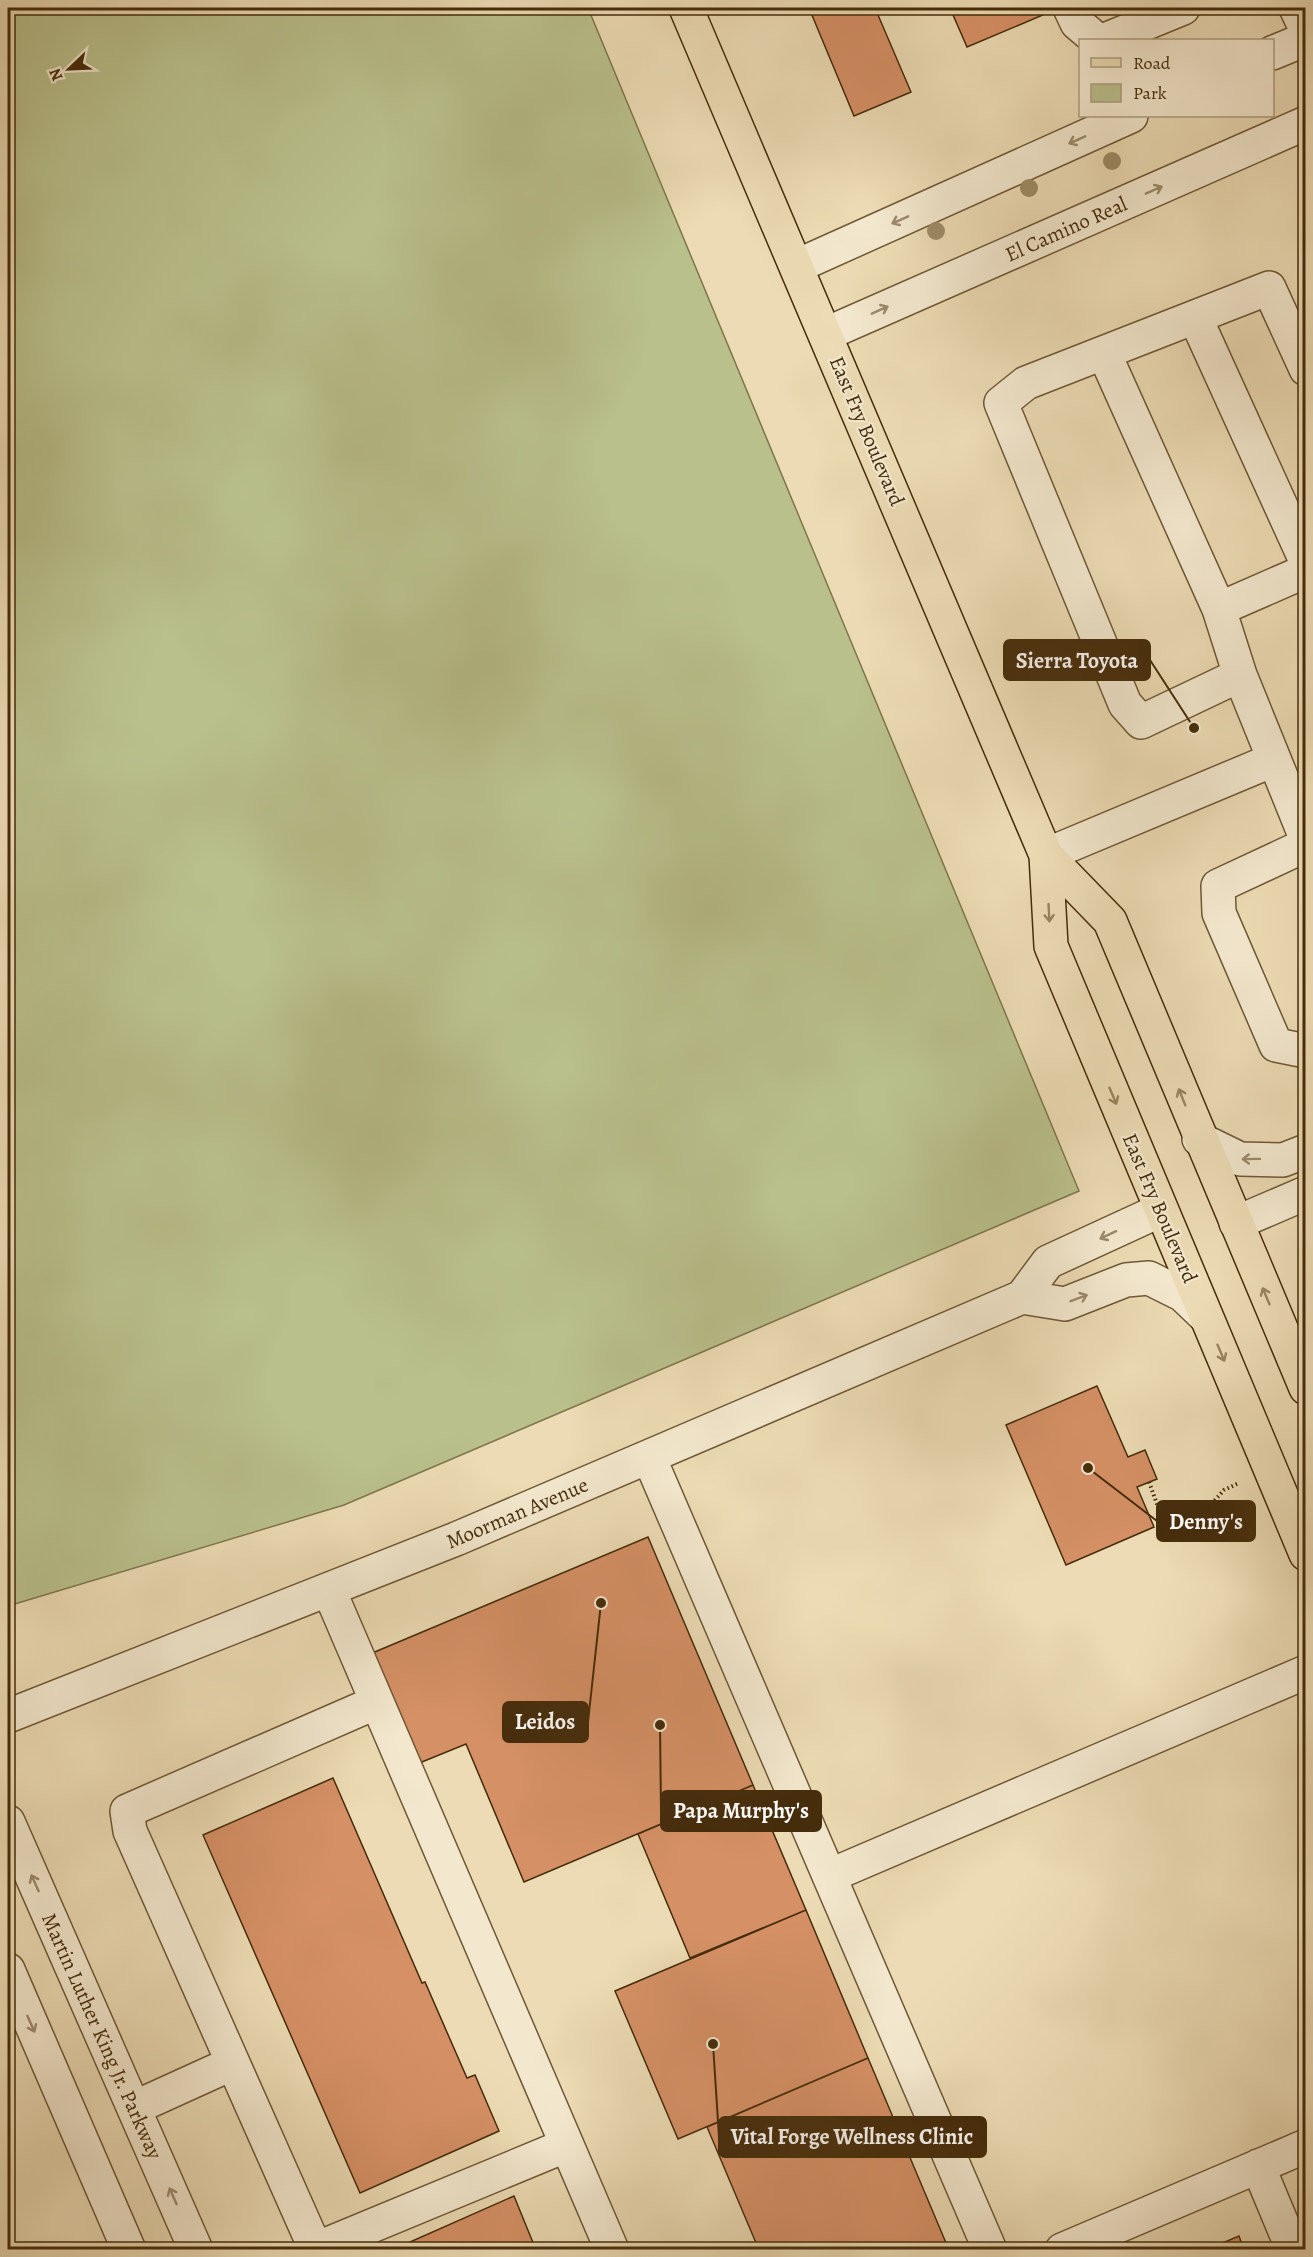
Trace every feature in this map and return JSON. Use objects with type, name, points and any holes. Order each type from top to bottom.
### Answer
[{"type":"main road","name":"East Fry Boulevard","points":[[686,8],[1046,855],[1051,946],[1305,1554]]},
{"type":"main road","name":"East Fry Boulevard","points":[[1046,855],[1110,921],[1199,1139],[1305,1388]]},
{"type":"street","points":[[1070,8],[1077,23],[1096,39]]},
{"type":"street","points":[[1107,39],[1183,8]]},
{"type":"street","points":[[1296,8],[1305,29]]},
{"type":"street","points":[[1274,52],[1305,39]]},
{"type":"street","points":[[797,266],[1129,117]]},
{"type":"street","name":"El Camino Real","points":[[826,334],[1305,123]]},
{"type":"street","points":[[1240,675],[1141,722],[1125,704],[1001,403],[1026,383],[1269,288],[1305,369]]},
{"type":"street","points":[[1195,317],[1305,561]]},
{"type":"street","points":[[1104,352],[1219,609],[1240,675],[1305,838]]},
{"type":"street","points":[[1219,609],[1305,570]]},
{"type":"street","points":[[1046,855],[1274,760]]},
{"type":"street","points":[[1305,845],[1218,886],[1219,913],[1276,1045],[1305,1051]]},
{"type":"street","points":[[1199,1139],[1240,1160],[1283,1160],[1305,1151]]},
{"type":"street","points":[[1236,1223],[1305,1193]]},
{"type":"street","points":[[1161,1210],[1048,1262],[1022,1297],[1065,1304],[1126,1281],[1149,1278],[1184,1295],[1205,1316]]},
{"type":"street","name":"Moorman Avenue","points":[[8,1716],[329,1590],[649,1457],[1022,1297]]},
{"type":"street","points":[[649,1457],[990,2250]]},
{"type":"street","points":[[329,1590],[612,2250]]},
{"type":"street","points":[[829,1876],[1305,1672]]},
{"type":"street","points":[[377,1702],[127,1811],[130,1831],[316,2249],[567,2145]]},
{"type":"street","name":"Martin Luther King Jr. Parkway","points":[[8,1822],[196,2250]]},
{"type":"street","points":[[8,1970],[129,2250]]},
{"type":"street","points":[[134,2108],[233,2063]]},
{"type":"street","points":[[1062,2250],[1305,2146]]},
{"type":"street","points":[[1258,2166],[1293,2250]]},
{"type":"path","points":[[1149,1482],[1166,1526],[1207,1509],[1224,1490],[1246,1481]]},
{"type":"green space","points":[[8,8],[588,8],[1079,1191],[344,1505],[8,1606]]},
{"type":"building","points":[[809,8],[875,8],[911,92],[854,116]]},
{"type":"building","points":[[950,8],[1039,8],[1043,15],[967,47]]},
{"type":"building","points":[[1097,1386],[1128,1457],[1145,1450],[1157,1479],[1137,1487],[1154,1527],[1066,1565],[1006,1425]]},
{"type":"building","points":[[648,1537],[753,1785],[524,1882],[466,1744],[417,1764],[370,1654]]},
{"type":"building","points":[[333,1778],[422,1983],[425,1982],[467,2078],[475,2075],[499,2131],[360,2193],[203,1835]]},
{"type":"building","points":[[753,1785],[806,1910],[690,1958],[638,1834]]},
{"type":"building","points":[[806,1910],[868,2058],[678,2139],[615,1991]]},
{"type":"building","points":[[868,2058],[949,2250],[759,2250],[707,2127]]},
{"type":"building","points":[[514,2196],[536,2250],[392,2250]]},
{"type":"building","points":[[1239,2236],[1244,2250],[1206,2250]]},
{"type":"place","name":"Sierra Toyota","points":[[1194,728]]},
{"type":"place","name":"Denny's","points":[[1088,1468]]},
{"type":"place","name":"Leidos","points":[[601,1603]]},
{"type":"place","name":"Papa Murphy's","points":[[660,1725]]},
{"type":"place","name":"Vital Forge Wellness Clinic","points":[[713,2044]]}]
